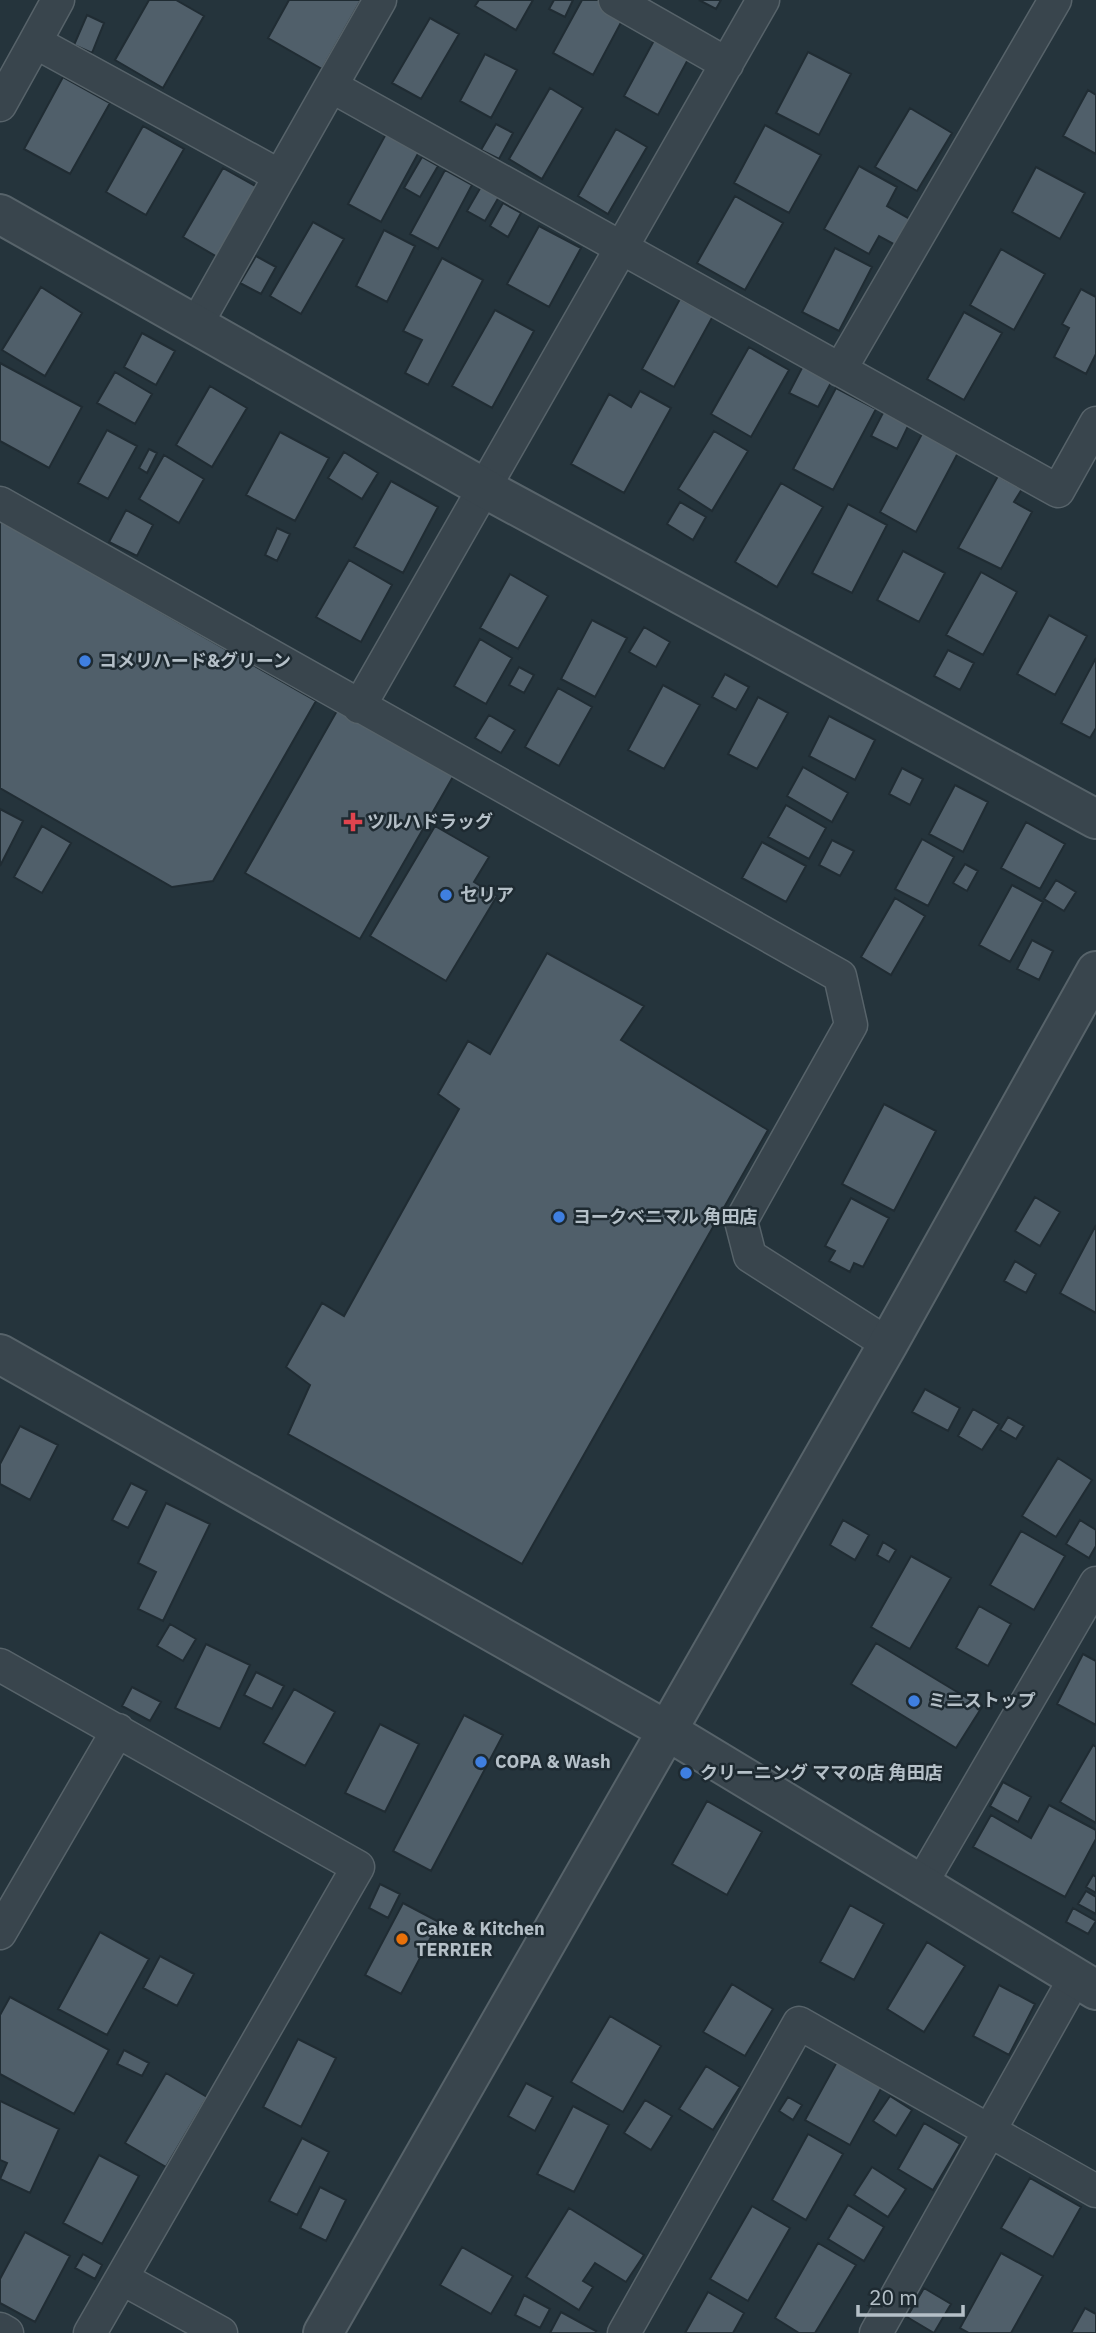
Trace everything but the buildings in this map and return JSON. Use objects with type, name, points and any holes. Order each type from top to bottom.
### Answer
[{"type":"street","points":[[0,105],[58,0]]},
{"type":"street","points":[[196,325],[380,0]]},
{"type":"street","points":[[615,0],[727,64]]},
{"type":"street","points":[[359,707],[763,0]]},
{"type":"street","points":[[839,370],[1055,0]]},
{"type":"street","points":[[35,42],[280,176]]},
{"type":"street","points":[[331,86],[1058,491],[1096,423]]},
{"type":"street","points":[[0,214],[484,488],[1096,819]]},
{"type":"street","points":[[0,503],[840,976],[851,1025],[741,1221],[750,1256],[888,1344]]},
{"type":"street","points":[[323,2333],[888,1344],[1096,971]]},
{"type":"street","points":[[0,1354],[666,1730],[1086,1984],[990,2131],[876,2333]]},
{"type":"street","points":[[921,1884],[1096,1583]]},
{"type":"street","points":[[0,1665],[358,1867],[90,2333]]},
{"type":"street","points":[[0,1933],[118,1730]]},
{"type":"street","points":[[624,2333],[799,2023],[1096,2191]]},
{"type":"street","points":[[123,2279],[221,2333]]},
{"type":"street","points":[[0,2329],[7,2333]]},
{"type":"place","name":"コメリハード&グリーン","points":[[85,661]]},
{"type":"place","name":"ツルハドラッグ","points":[[353,822]]},
{"type":"place","name":"セリア","points":[[446,895]]},
{"type":"place","name":"ヨークベニマル 角田店","points":[[559,1217]]},
{"type":"place","name":"ミニストップ","points":[[914,1701]]},
{"type":"place","name":"COPA & Wash","points":[[481,1762]]},
{"type":"place","name":"クリーニング ママの店 角田店","points":[[686,1773]]},
{"type":"place","name":"Cake & Kitchen TERRIER","points":[[402,1939]]}]
